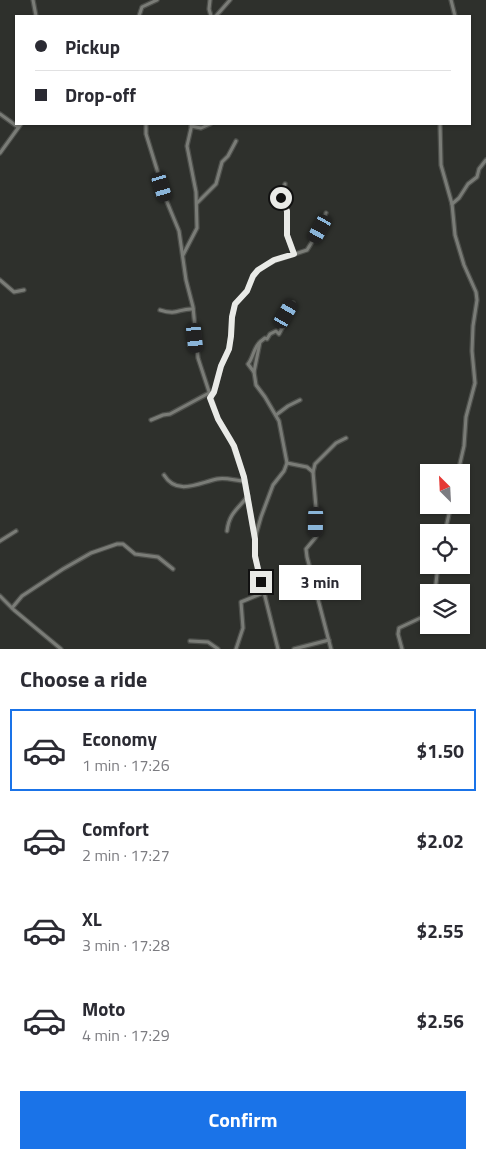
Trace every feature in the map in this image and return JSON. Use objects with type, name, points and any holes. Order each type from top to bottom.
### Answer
[{"type":"street","points":[[34,0],[36,15]]},
{"type":"street","points":[[139,15],[142,7],[157,0]]},
{"type":"street","points":[[210,0],[209,9],[212,15]]},
{"type":"street","points":[[217,15],[230,0]]},
{"type":"street","points":[[451,0],[455,15]]},
{"type":"street","points":[[0,114],[15,123]]},
{"type":"street","points":[[146,125],[146,134],[166,202],[179,231],[193,308],[196,352],[209,396],[218,419],[234,446],[245,482],[255,539],[255,556],[278,649]]},
{"type":"street","points":[[183,255],[196,231],[197,203],[187,146],[192,125],[201,128],[208,125]]},
{"type":"street","points":[[440,125],[440,165],[452,204],[455,235],[464,265],[476,292],[477,300],[472,351],[475,384],[466,417],[464,446],[460,464]]},
{"type":"street","points":[[0,153],[20,126]]},
{"type":"street","points":[[197,203],[216,184],[222,162],[228,156],[236,140]]},
{"type":"street","points":[[452,204],[459,198],[468,184],[477,177],[479,169],[486,160]]},
{"type":"street","points":[[285,184],[281,198],[287,211],[287,235],[294,254]]},
{"type":"street","points":[[151,420],[163,414],[170,414],[214,392],[221,366],[229,349],[235,304],[247,291],[253,276],[258,270],[274,260],[305,252],[309,248],[320,229],[326,213]]},
{"type":"street","points":[[0,280],[14,292],[24,290]]},
{"type":"street","points":[[254,372],[248,364],[252,360],[255,348],[265,338],[267,339],[270,334],[276,331],[279,334],[285,323],[286,314],[293,303]]},
{"type":"street","points":[[160,310],[178,312],[193,308]]},
{"type":"street","points":[[255,539],[273,486],[284,471],[287,463],[282,432],[276,416],[256,384],[254,372],[260,342]]},
{"type":"street","points":[[276,416],[277,413],[300,400]]},
{"type":"street","points":[[331,649],[306,549],[316,537],[314,464],[336,443],[346,438]]},
{"type":"street","points":[[287,463],[307,468],[313,472]]},
{"type":"street","points":[[164,475],[170,484],[178,487],[194,486],[219,479],[245,482]]},
{"type":"street","points":[[227,531],[234,510],[248,496]]},
{"type":"street","points":[[0,541],[16,530]]},
{"type":"street","points":[[12,608],[22,596],[63,569],[91,553],[117,544],[123,544],[135,554],[158,557],[173,569]]},
{"type":"street","points":[[236,649],[243,628],[241,602],[263,593]]},
{"type":"street","points":[[0,596],[61,649]]},
{"type":"street","points":[[402,649],[398,628],[420,618]]},
{"type":"street","points":[[294,649],[329,640]]},
{"type":"street","points":[[190,641],[208,642],[218,649]]},
{"type":"route","points":[[261,582],[255,556],[255,539],[244,477],[234,446],[222,428],[210,398],[214,392],[221,366],[229,349],[232,313],[235,304],[247,291],[253,276],[258,270],[274,260],[294,254],[287,235],[287,211],[281,198]]}]
